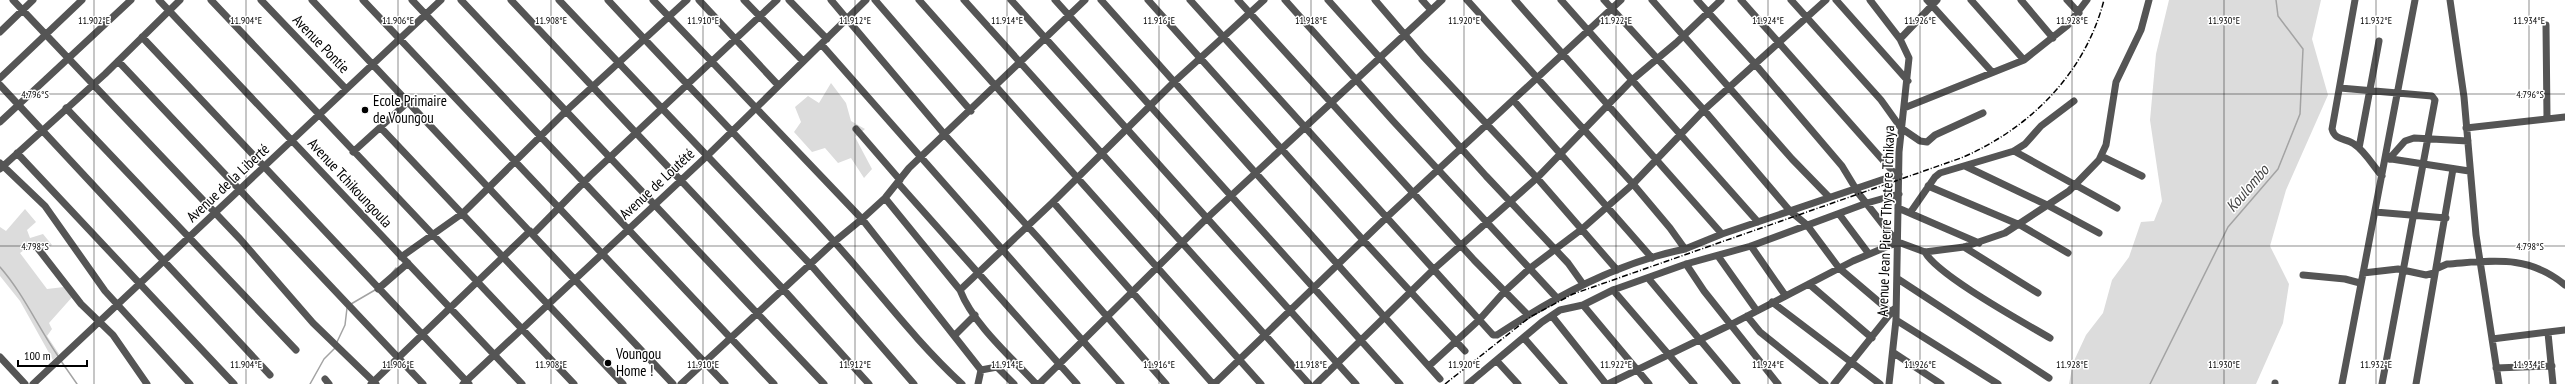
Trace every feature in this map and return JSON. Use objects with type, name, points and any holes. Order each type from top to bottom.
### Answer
[{"type":"street","points":[[13,0],[215,214],[313,323],[373,383],[451,307],[559,208],[610,157],[778,0]]},
{"type":"street","points":[[0,32],[33,0]]},
{"type":"street","points":[[0,78],[82,0]]},
{"type":"street","points":[[0,122],[130,0]]},
{"type":"street","name":"Avenue Tchikoungoula","points":[[159,0],[293,140],[401,257],[451,307],[522,384]]},
{"type":"street","points":[[180,0],[118,61],[1,166],[51,213],[100,285],[190,384]]},
{"type":"street","points":[[211,0],[353,152],[574,384]]},
{"type":"street","name":"Avenue Pontie","points":[[261,0],[346,89]]},
{"type":"street","points":[[312,0],[673,384]]},
{"type":"street","points":[[363,0],[559,208],[600,255],[725,384]]},
{"type":"street","points":[[412,0],[774,384]]},
{"type":"street","name":"Avenue de la Liberté","points":[[33,384],[165,262],[319,114],[441,0]]},
{"type":"street","points":[[461,0],[824,384]]},
{"type":"street","points":[[511,0],[592,88],[637,132],[869,384]]},
{"type":"street","points":[[560,0],[708,154],[810,264],[914,384]]},
{"type":"street","points":[[608,0],[732,131],[834,242],[917,340],[962,384]]},
{"type":"street","points":[[653,0],[862,219],[955,335],[981,370],[978,384]]},
{"type":"street","points":[[401,257],[463,213],[488,186],[515,162],[566,111],[670,17],[686,0]]},
{"type":"street","points":[[699,0],[778,85]]},
{"type":"street","points":[[744,0],[803,61]]},
{"type":"street","points":[[789,0],[920,158],[1120,384]]},
{"type":"street","points":[[831,0],[945,135],[1166,384]]},
{"type":"street","name":"Avenue de Loutété","points":[[466,383],[573,278],[681,180],[866,0]]},
{"type":"street","points":[[876,0],[971,110]]},
{"type":"street","points":[[919,0],[1261,384]]},
{"type":"street","points":[[964,0],[1308,384]]},
{"type":"street","points":[[1011,0],[1046,37],[1206,219],[1356,384]]},
{"type":"street","points":[[1055,0],[1400,384]]},
{"type":"street","points":[[681,384],[834,242],[862,219],[884,198],[920,158],[1084,0]]},
{"type":"street","points":[[1101,0],[1383,318],[1440,379]]},
{"type":"street","points":[[1148,0],[1364,241],[1465,351]]},
{"type":"street","points":[[1190,0],[1495,336],[1527,314],[1556,297],[1617,270],[1685,249],[1722,234],[1897,175],[1741,0]]},
{"type":"street","points":[[1238,0],[1332,105],[1504,292],[1527,314]]},
{"type":"street","points":[[960,290],[1053,202],[1174,82],[1264,0]]},
{"type":"street","points":[[1285,0],[1356,81],[1556,297]]},
{"type":"street","points":[[1328,0],[1380,60],[1555,251],[1568,263],[1583,284]]},
{"type":"street","points":[[1375,0],[1405,35],[1537,178],[1617,270]]},
{"type":"street","points":[[1422,0],[1430,10]]},
{"type":"street","points":[[1039,384],[1106,316],[1183,243],[1206,219],[1332,105],[1442,0]]},
{"type":"street","points":[[1467,0],[1632,184],[1670,228],[1685,249]]},
{"type":"street","points":[[1516,0],[1563,56],[1608,107],[1657,158],[1722,234]]},
{"type":"street","points":[[1561,0],[1758,222]]},
{"type":"street","points":[[1604,0],[1704,110],[1790,211],[1807,225],[1839,268],[1892,313]]},
{"type":"street","points":[[1053,202],[1214,384],[1238,359],[1291,311],[1387,217],[1563,56],[1621,0]]},
{"type":"street","points":[[1652,0],[1729,88],[1829,197]]},
{"type":"street","points":[[1697,0],[1756,64],[1842,166],[1856,189],[1898,242],[1925,252],[1964,247],[1978,243],[2020,225],[2074,185],[2101,156],[2106,145],[2116,82],[2141,30],[2149,0]]},
{"type":"street","points":[[1316,384],[1460,244],[1511,202],[1537,178],[1584,132],[1632,80],[1684,36],[1721,0]]},
{"type":"street","points":[[1791,0],[1881,100],[1901,128],[1925,143],[1945,130],[1983,112]]},
{"type":"street","points":[[1429,366],[1479,320],[1504,292],[1529,269],[1555,251],[1582,229],[1632,184],[1704,110],[1756,64],[1805,17],[1826,0]]},
{"type":"street","points":[[1836,0],[1908,81]]},
{"type":"street","name":"Avenue Jean Pierre Thystère Tchikaya","points":[[1870,0],[1900,39],[1909,58],[1908,81],[1901,128],[1897,175],[1899,194],[1897,306],[1894,353],[1889,384]]},
{"type":"street","points":[[1972,0],[2024,60]]},
{"type":"street","points":[[2021,0],[2053,38]]},
{"type":"street","points":[[2067,0],[2079,13]]},
{"type":"street","points":[[1904,108],[2024,60],[2053,38],[2079,13],[2087,0]]},
{"type":"street","points":[[2356,0],[2332,124],[2333,133],[2359,148],[2382,176]]},
{"type":"street","points":[[2342,384],[2374,212],[2387,158],[2397,94],[2415,0]]},
{"type":"street","points":[[2450,0],[2468,141],[2469,171],[2499,384]]},
{"type":"street","points":[[1900,39],[1932,2],[1992,72]]},
{"type":"street","points":[[2546,25],[2547,118]]},
{"type":"street","points":[[142,37],[266,166],[466,383]]},
{"type":"street","points":[[2359,148],[2379,41]]},
{"type":"street","points":[[118,61],[423,384]]},
{"type":"street","points":[[0,85],[270,375]]},
{"type":"street","points":[[2340,88],[2435,98],[2425,163],[2382,384]]},
{"type":"street","points":[[1514,100],[1652,258]]},
{"type":"street","points":[[1910,213],[1928,186],[1940,173],[2014,151],[2025,144],[2041,126],[2074,101]]},
{"type":"street","points":[[353,152],[408,102]]},
{"type":"street","points":[[66,108],[296,350]]},
{"type":"street","points":[[2466,128],[2565,116]]},
{"type":"street","points":[[381,128],[623,384]]},
{"type":"street","points":[[856,129],[978,273],[1077,384]]},
{"type":"street","points":[[2387,158],[2408,140],[2429,139],[2468,141]]},
{"type":"street","points":[[2014,151],[2117,208]]},
{"type":"street","points":[[17,153],[234,384]]},
{"type":"street","points":[[2101,156],[2142,176]]},
{"type":"street","points":[[2387,158],[2469,171]]},
{"type":"street","points":[[1965,166],[2047,205],[2099,233]]},
{"type":"street","points":[[2416,384],[2446,218],[2453,169]]},
{"type":"street","points":[[1928,186],[2020,225],[2068,253]]},
{"type":"street","points":[[1472,383],[1524,338],[1560,310],[1583,305],[1612,290],[1686,264],[1750,246],[1839,214],[1867,202],[1899,194]]},
{"type":"street","points":[[884,198],[960,290],[966,304],[1036,384]]},
{"type":"street","points":[[1898,208],[1978,243]]},
{"type":"street","points":[[2374,212],[2446,218]]},
{"type":"street","points":[[1839,214],[1868,254]]},
{"type":"street","points":[[1552,316],[1607,384],[1730,325],[1839,268],[1898,242]]},
{"type":"street","points":[[36,246],[81,304],[113,335],[147,384]]},
{"type":"street","points":[[1750,246],[1785,295]]},
{"type":"street","points":[[1964,247],[2038,292]]},
{"type":"street","points":[[1925,252],[1931,262],[1968,288],[2050,338]]},
{"type":"street","points":[[1718,256],[1757,310]]},
{"type":"street","points":[[2363,273],[2403,270],[2426,275],[2447,264],[2481,262],[2525,263],[2544,270],[2565,285]]},
{"type":"street","points":[[378,289],[408,263]]},
{"type":"street","points":[[1686,264],[1730,325],[1778,384]]},
{"type":"street","points":[[2303,275],[2338,278],[2360,283]]},
{"type":"street","points":[[1648,278],[1737,384]]},
{"type":"street","points":[[1898,279],[2049,378]]},
{"type":"street","points":[[1809,284],[1872,338]]},
{"type":"street","points":[[1612,290],[1694,384]]},
{"type":"street","points":[[1772,302],[1880,384]]},
{"type":"street","points":[[1583,305],[1649,384]]},
{"type":"street","points":[[1834,384],[1897,306]]},
{"type":"street","points":[[955,335],[975,315]]},
{"type":"street","points":[[1747,316],[1760,332],[1825,384]]},
{"type":"street","points":[[1896,320],[1998,384]]},
{"type":"street","points":[[2492,339],[2565,330]]},
{"type":"street","points":[[2548,333],[2554,384]]},
{"type":"street","points":[[1524,338],[1564,384]]},
{"type":"street","points":[[1894,353],[1941,384]]},
{"type":"street","points":[[0,357],[25,384]]},
{"type":"street","points":[[1497,361],[1518,384]]},
{"type":"street","points":[[2496,368],[2552,366]]},
{"type":"street","points":[[981,370],[997,367],[1014,384]]},
{"type":"shaded area","points":[[2169,0],[2321,0],[2312,39],[2328,95],[2286,190],[2270,246],[2289,284],[2283,323],[2256,384],[2069,384],[2073,363],[2086,335],[2103,313],[2112,280],[2129,257],[2141,222],[2154,221],[2162,201],[2150,120],[2156,54]]},
{"type":"shaded area","points":[[831,83],[846,103],[851,121],[865,129],[855,137],[872,169],[864,178],[851,158],[838,163],[825,148],[812,152],[794,132],[801,122],[795,107],[808,96],[819,103]]},
{"type":"shaded area","points":[[25,209],[36,222],[27,230],[30,238],[43,234],[52,245],[45,250],[35,242],[20,253],[47,289],[64,287],[74,295],[49,323],[52,329],[47,336],[59,354],[53,360],[20,301],[0,276],[0,227],[6,231]]},
{"type":"waterway","name":"Koulombo","points":[[2150,384],[2228,227],[2278,169],[2300,114],[2303,49],[2278,16],[2276,0]]},
{"type":"waterway","points":[[0,267],[16,288],[58,356]]},
{"type":"waterway","points":[[392,273],[396,268]]},
{"type":"waterway","points":[[351,304],[375,290]]},
{"type":"waterway","points":[[337,342],[345,325],[347,308]]},
{"type":"waterway","points":[[310,384],[324,359],[335,348]]},
{"type":"waterway","points":[[61,361],[77,384]]},
{"type":"railway","points":[[1445,384],[1530,317],[1573,294],[1961,158],[1986,146],[2031,115],[2051,96],[2068,75],[2083,52],[2095,27],[2104,0]]},
{"type":"place","name":"Ecole Primaire de Voungou","points":[[365,110]]},
{"type":"place","name":"Voungou Home !","points":[[608,363]]}]
